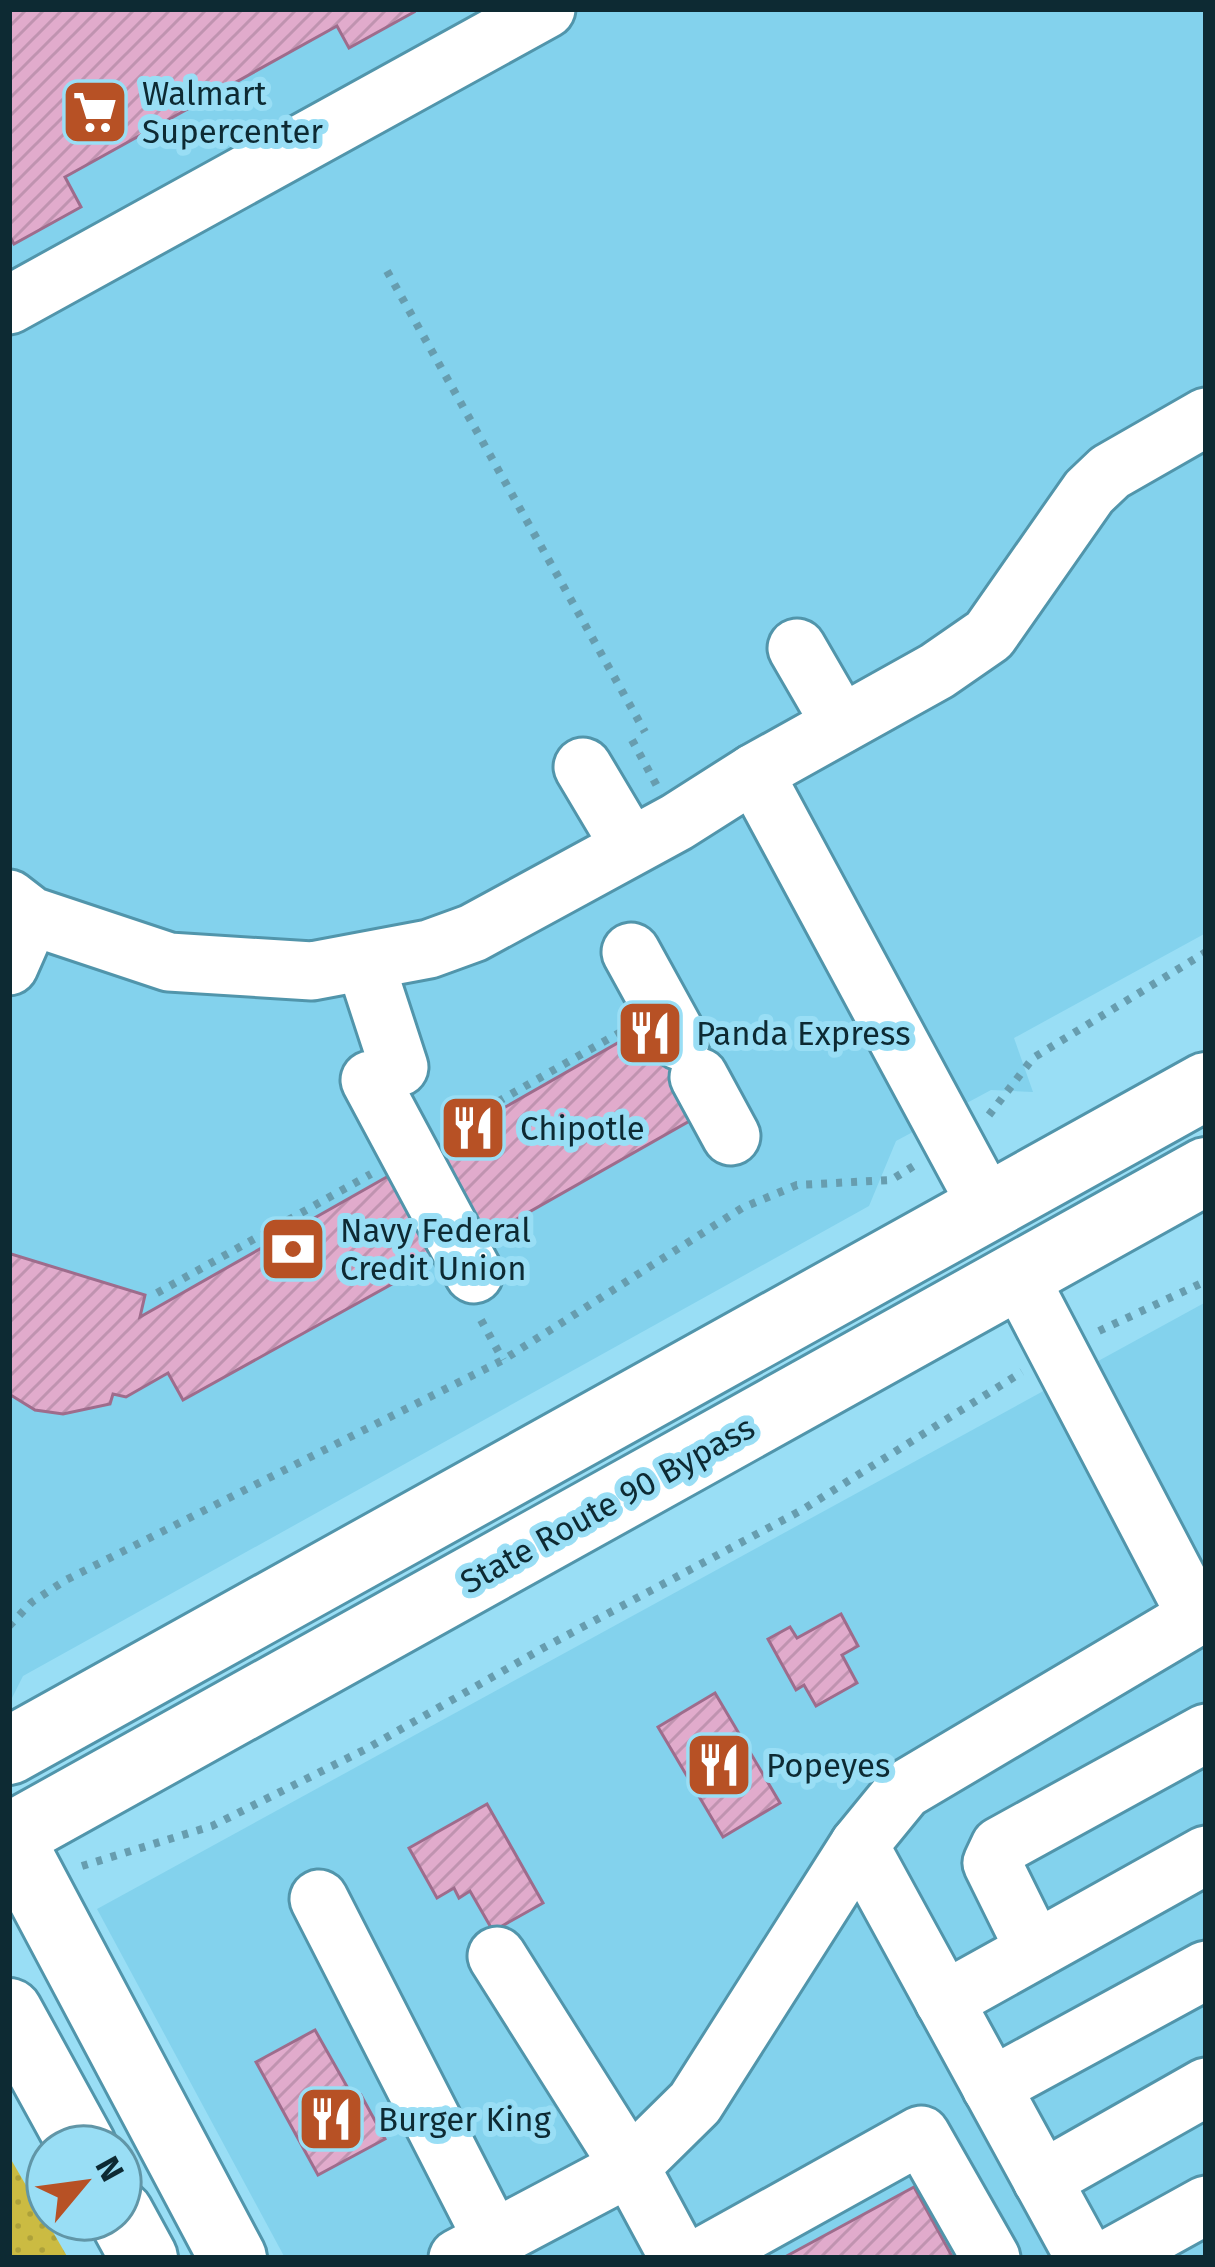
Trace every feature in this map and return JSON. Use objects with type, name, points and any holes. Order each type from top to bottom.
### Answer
[{"type":"main road","points":[[9,1750],[1206,1086]]},
{"type":"main road","name":"State Route 90 Bypass","points":[[9,1837],[1206,1171]]},
{"type":"main road","points":[[9,1837],[233,2258]]},
{"type":"main road","points":[[9,2012],[70,2123]]},
{"type":"lane","points":[[9,305],[546,9]]},
{"type":"lane","points":[[16,927],[169,962],[312,971],[429,949],[472,933],[937,671],[989,635],[1089,492],[1110,472],[1206,416]]},
{"type":"lane","points":[[797,648],[841,724]]},
{"type":"lane","points":[[583,766],[630,846]]},
{"type":"lane","points":[[754,773],[987,1205]]},
{"type":"lane","points":[[631,952],[731,1136]]},
{"type":"lane","points":[[365,963],[385,1073],[474,1274]]},
{"type":"lane","points":[[320,1899],[476,2249],[630,2167],[695,2103],[859,1845],[904,1790],[1201,1613],[1018,1275]]},
{"type":"lane","points":[[1035,1951],[992,1863],[1000,1846],[1206,1733]]},
{"type":"lane","points":[[859,1845],[1085,2258]]},
{"type":"lane","points":[[944,2001],[1206,1855]]},
{"type":"lane","points":[[497,1955],[630,2167],[679,2258]]},
{"type":"lane","points":[[991,2087],[1206,1970]]},
{"type":"lane","points":[[1042,2180],[1206,2087]]},
{"type":"lane","points":[[700,2258],[921,2134],[991,2258]]},
{"type":"lane","points":[[1110,2258],[1206,2206]]},
{"type":"path","points":[[387,271],[645,732]]},
{"type":"path","points":[[9,1626],[32,1602],[66,1580],[503,1360],[742,1208],[797,1185],[891,1180],[997,1109],[1033,1058],[1206,952]]},
{"type":"path","points":[[80,1867],[212,1826],[365,1749],[802,1510],[1058,1351],[1206,1281]]},
{"type":"shaded area","points":[[9,9],[1206,9],[1206,933],[1014,1038],[1033,1092],[991,1090],[896,1141],[869,1206],[23,1676],[9,1704]]},
{"type":"shaded area","points":[[1206,1302],[1206,2258],[285,2258],[97,1909]]},
{"type":"shaded area","points":[[9,2156],[24,2182],[24,2243],[59,2243],[68,2258],[9,2258]]},
{"type":"building","name":"Walmart Supercenter","points":[[9,9],[414,12],[349,48],[337,26],[65,177],[81,207],[14,244],[9,235]]},
{"type":"building","points":[[658,1020],[700,1115],[501,1228],[497,1222],[477,1234],[436,1163],[459,1151],[451,1138]]},
{"type":"building","points":[[392,1174],[439,1258],[183,1400],[168,1373],[126,1397],[113,1394],[110,1404],[63,1414],[35,1410],[9,1394],[9,1250],[145,1295],[140,1317]]},
{"type":"building","points":[[841,1614],[858,1646],[842,1655],[857,1683],[816,1706],[804,1685],[796,1690],[768,1639],[790,1627],[797,1638]]},
{"type":"building","name":"Popeyes","points":[[715,1693],[780,1803],[723,1837],[658,1727]]},
{"type":"building","points":[[487,1804],[543,1903],[493,1931],[470,1891],[459,1898],[454,1888],[437,1898],[409,1848]]},
{"type":"building","name":"Burger King","points":[[315,2030],[354,2099],[361,2095],[385,2139],[318,2175],[256,2062]]},
{"type":"building","points":[[914,2187],[953,2258],[783,2258]]},
{"type":"place","name":"Walmart Supercenter","points":[[95,112]]},
{"type":"place","name":"Panda Express","points":[[650,1033]]},
{"type":"place","name":"Chipotle","points":[[473,1128]]},
{"type":"place","name":"Navy Federal Credit Union","points":[[293,1249]]},
{"type":"place","name":"Popeyes","points":[[719,1765]]},
{"type":"place","name":"Burger King","points":[[331,2119]]}]
